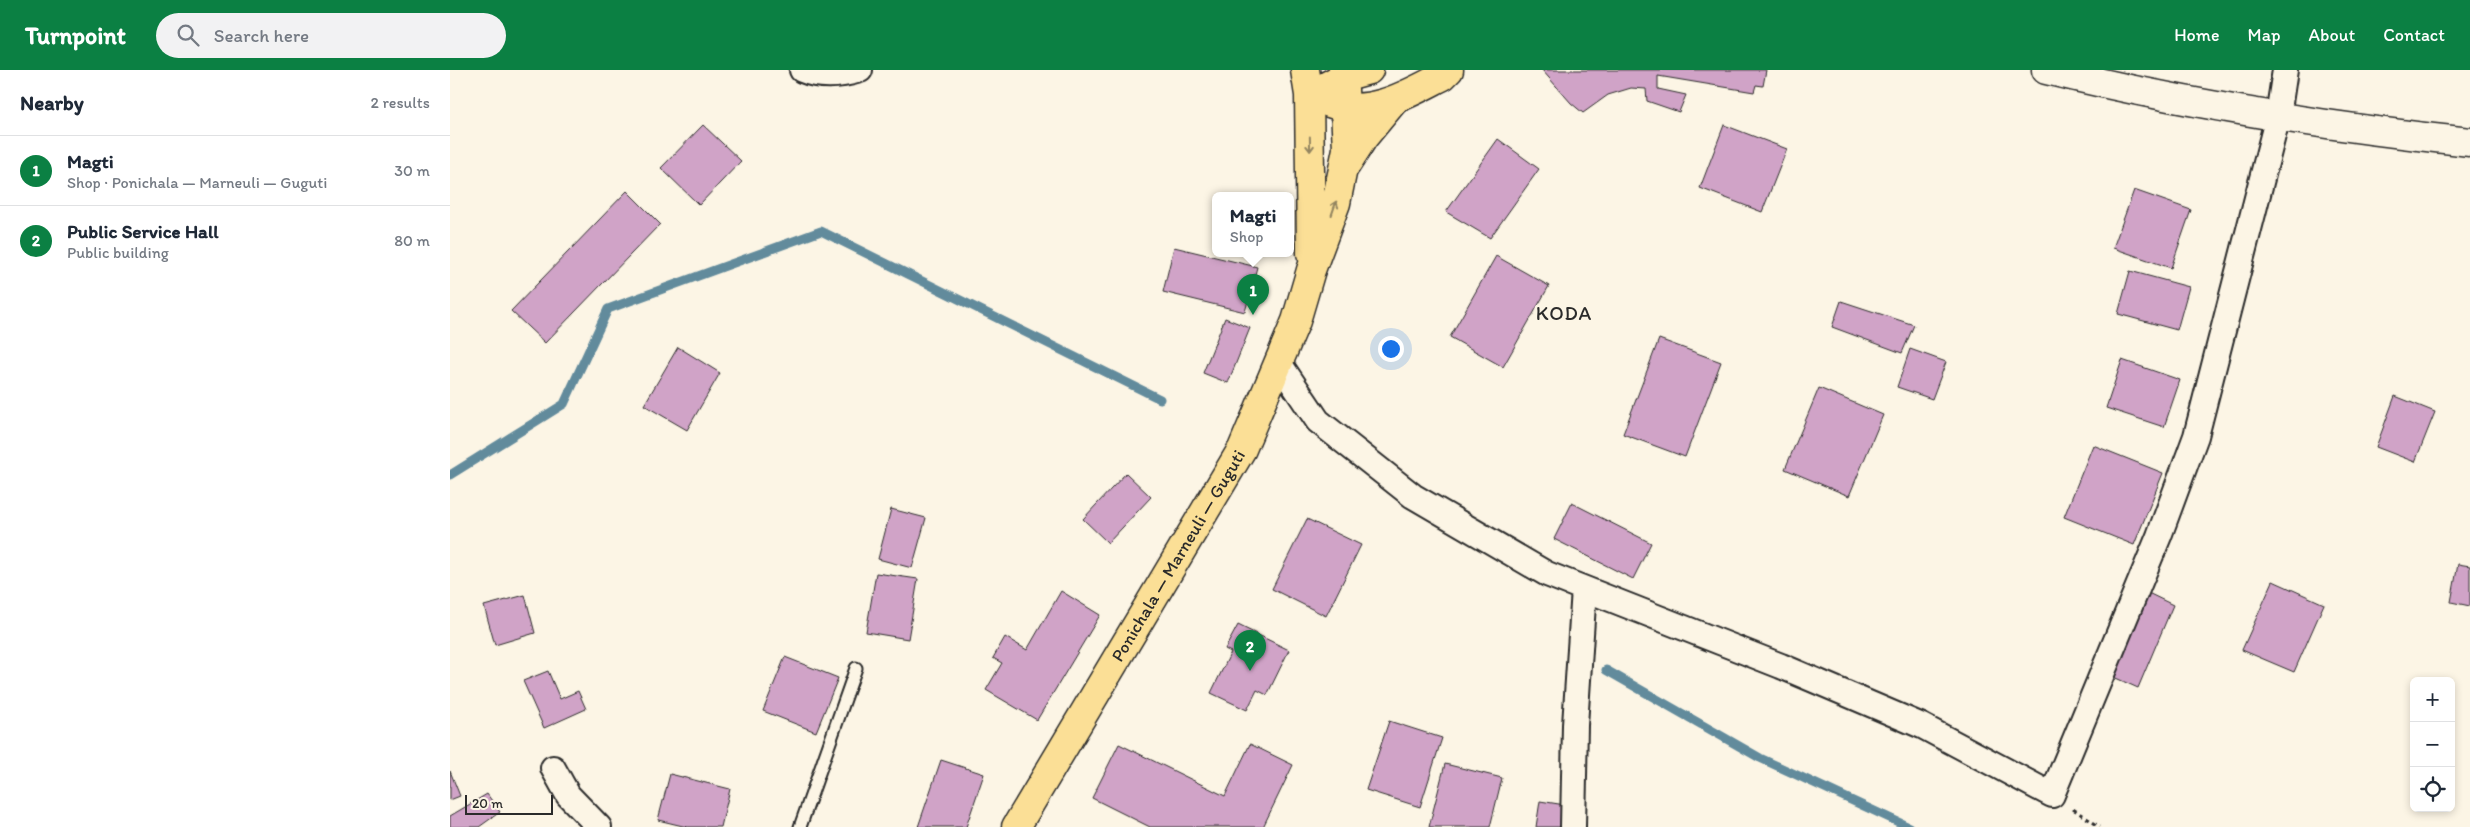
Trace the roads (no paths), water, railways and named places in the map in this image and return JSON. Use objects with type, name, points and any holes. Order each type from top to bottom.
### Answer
[{"type":"highway","points":[[1307,83],[1345,109],[1393,102],[1443,76],[1449,70]]},
{"type":"highway","points":[[1307,83],[1351,72]]},
{"type":"highway","name":"Ponichala — Marneuli — Guguti","points":[[1016,827],[1242,449],[1296,322],[1311,270],[1336,204],[1347,149],[1345,109],[1351,72]]},
{"type":"highway","name":"Ponichala — Marneuli — Guguti","points":[[1307,83],[1311,270]]},
{"type":"highway","points":[[1345,166],[1364,136],[1393,102]]},
{"type":"street","points":[[802,70],[816,76],[860,70]]},
{"type":"street","points":[[2046,70],[2092,81],[2278,116],[2470,142]]},
{"type":"street","points":[[1279,363],[1318,421],[1413,496],[1546,574],[1781,666],[1922,726],[2052,795],[2160,536],[2196,436],[2278,116],[2285,70]]},
{"type":"street","points":[[1573,827],[1576,725],[1584,589]]},
{"type":"street","points":[[553,768],[568,795],[599,827]]},
{"type":"lane","points":[[800,827],[856,668]]},
{"type":"waterway","points":[[450,475],[564,404],[608,309],[821,231],[1160,399]]},
{"type":"waterway","points":[[1606,670],[1760,758],[1909,827]]},
{"type":"place","name":"Magti","points":[[1253,315]]},
{"type":"place","name":"Public Service Hall","points":[[1250,671]]},
{"type":"district","name":"KODA","points":[[1564,313]]}]
